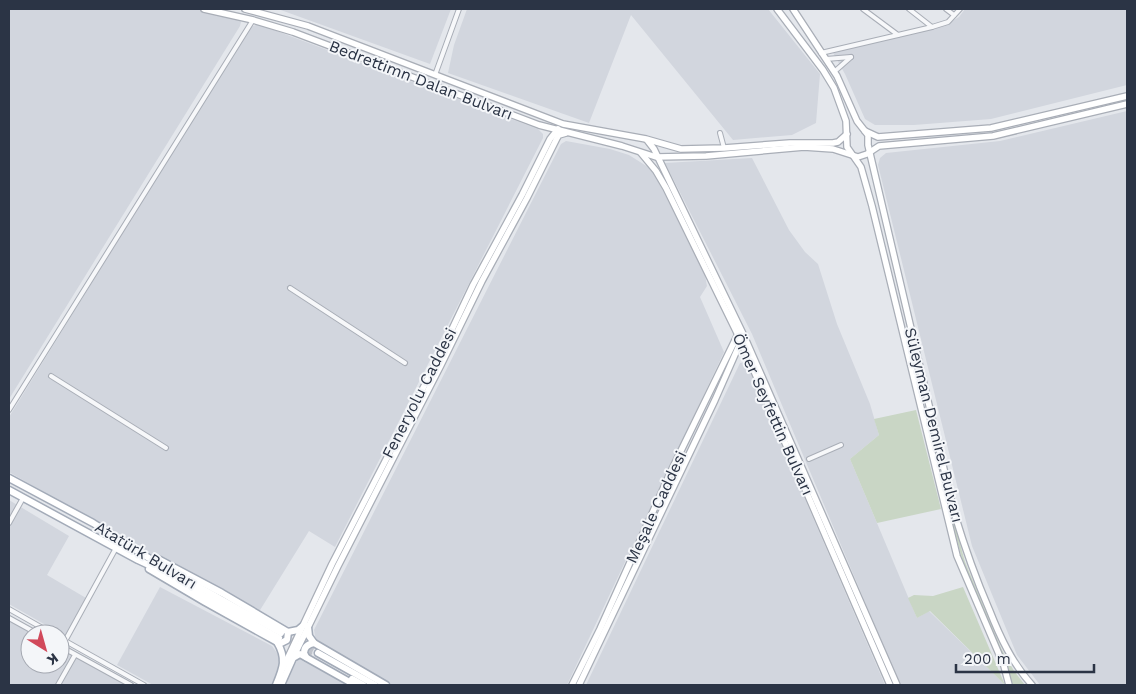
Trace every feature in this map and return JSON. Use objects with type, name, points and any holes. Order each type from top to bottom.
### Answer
[{"type":"main road","name":"Bedrettimn Dalan Bulvarı","points":[[204,9],[252,20],[318,40],[539,124],[656,157],[706,156],[804,147],[833,149],[852,156]]},
{"type":"main road","name":"Bedrettimn Dalan Bulvarı","points":[[246,9],[308,26],[563,124],[646,139],[681,149],[790,143],[833,143],[838,142],[847,134]]},
{"type":"main road","name":"Süleyman Demirel Bulvarı","points":[[777,9],[823,70],[834,88],[846,121],[847,147],[864,173],[957,556],[1004,666],[1009,685]]},
{"type":"main road","name":"Süleyman Demirel Bulvarı","points":[[793,9],[834,72],[844,89],[857,120],[868,135],[870,153],[963,542],[1001,637],[1018,668],[1031,685]]},
{"type":"main road","points":[[866,131],[878,137],[991,128],[1127,96]]},
{"type":"main road","points":[[852,156],[861,157],[880,146],[993,136],[1127,104]]},
{"type":"main road","points":[[539,124],[545,127],[549,140]]},
{"type":"main road","name":"Feneryolu Caddesi","points":[[293,658],[345,535],[549,140],[563,124]]},
{"type":"main road","name":"Feneryolu Caddesi","points":[[283,668],[338,566],[557,138],[566,133]]},
{"type":"main road","points":[[624,135],[630,142],[629,146],[625,147]]},
{"type":"main road","points":[[639,152],[638,140],[646,139]]},
{"type":"main road","name":"Ömer Seyfettin Bulvarı","points":[[646,139],[654,149],[656,157],[740,333],[890,685]]},
{"type":"main road","name":"Ömer Seyfettin Bulvarı","points":[[639,152],[651,164],[666,188],[740,333]]},
{"type":"main road","name":"Meşale Caddesi","points":[[572,685],[600,629],[675,464],[740,333]]},
{"type":"main road","name":"Ömer Seyfettin Bulvarı","points":[[743,340],[897,685]]},
{"type":"main road","name":"Meşale Caddesi","points":[[579,685],[743,340]]},
{"type":"main road","name":"Atatürk Bulvarı","points":[[9,478],[94,523],[143,553],[165,562],[222,593],[281,636]]},
{"type":"main road","name":"Atatürk Bulvarı","points":[[9,490],[138,560],[151,570],[205,602],[281,636]]},
{"type":"main road","points":[[276,685],[283,668],[281,636],[306,626],[309,636],[314,643],[386,685]]},
{"type":"main road","points":[[306,657],[304,653],[305,648],[308,644],[314,643]]},
{"type":"main road","points":[[281,685],[293,658],[300,654],[355,685]]},
{"type":"main road","points":[[363,685],[316,655],[375,685]]},
{"type":"street","points":[[435,75],[459,9]]},
{"type":"street","points":[[863,9],[898,35]]},
{"type":"street","points":[[909,9],[932,27]]},
{"type":"street","points":[[946,9],[954,15]]},
{"type":"street","points":[[821,53],[948,22],[960,9]]},
{"type":"street","points":[[9,410],[252,20]]},
{"type":"street","points":[[826,59],[851,57],[834,72]]},
{"type":"street","points":[[720,133],[724,148]]},
{"type":"street","points":[[290,288],[405,363]]},
{"type":"street","points":[[51,376],[166,448]]},
{"type":"street","points":[[809,459],[841,445]]},
{"type":"street","points":[[9,523],[23,498]]},
{"type":"street","points":[[70,632],[116,548]]},
{"type":"street","points":[[9,610],[34,624]]},
{"type":"street","points":[[9,618],[20,624]]},
{"type":"street","points":[[70,644],[144,685]]},
{"type":"street","points":[[70,652],[131,685]]},
{"type":"street","points":[[58,685],[75,655]]},
{"type":"shaded area","points":[[9,9],[198,9],[236,17],[241,22],[9,399]]},
{"type":"shaded area","points":[[278,9],[451,9],[430,64]]},
{"type":"shaded area","points":[[467,9],[768,9],[820,74],[816,123],[792,135],[733,140],[631,15],[589,123],[448,73],[454,45]]},
{"type":"shaded area","points":[[965,9],[1127,9],[1127,85],[991,119],[914,125],[875,125],[865,119],[845,74],[832,51],[947,24],[959,17]]},
{"type":"shaded area","points":[[258,24],[538,129],[543,134],[543,138],[335,547],[309,531],[257,615],[9,472],[9,417],[247,31]]},
{"type":"shaded area","points":[[1127,111],[1127,685],[1040,685],[1017,655],[972,546],[878,165],[880,158],[886,153],[1000,141]]},
{"type":"shaded area","points":[[566,141],[610,149],[629,155],[648,167],[656,177],[705,275],[707,286],[700,297],[724,352],[567,685],[384,685],[316,642],[314,630],[561,144]]},
{"type":"shaded area","points":[[752,158],[789,230],[805,252],[818,264],[837,324],[870,404],[879,435],[850,459],[917,618],[929,611],[1005,685],[900,685],[752,334],[665,163]]},
{"type":"shaded area","points":[[746,362],[885,685],[586,685],[740,363]]},
{"type":"shaded area","points":[[9,500],[69,536],[47,575],[86,598],[70,627],[70,624],[44,624],[9,604]]},
{"type":"shaded area","points":[[160,587],[272,646],[280,657],[284,668],[275,685],[153,685],[117,665]]},
{"type":"shaded area","points":[[9,615],[24,624],[20,624],[20,674],[70,674],[70,651],[132,685],[9,685]]},
{"type":"shaded area","points":[[299,657],[302,658],[350,685],[284,685]]},
{"type":"green space","points":[[916,410],[941,509],[877,523],[850,459],[879,435],[874,419]]},
{"type":"green space","points":[[953,518],[965,562],[1002,650],[1014,671],[1025,685],[1013,685],[963,562],[951,519]]},
{"type":"green space","points":[[963,587],[1005,685],[930,611],[917,618],[908,598],[914,595],[933,596]]},
{"type":"tunnel","points":[[284,635],[318,653]]},
{"type":"tunnel","points":[[282,640],[314,657]]}]
